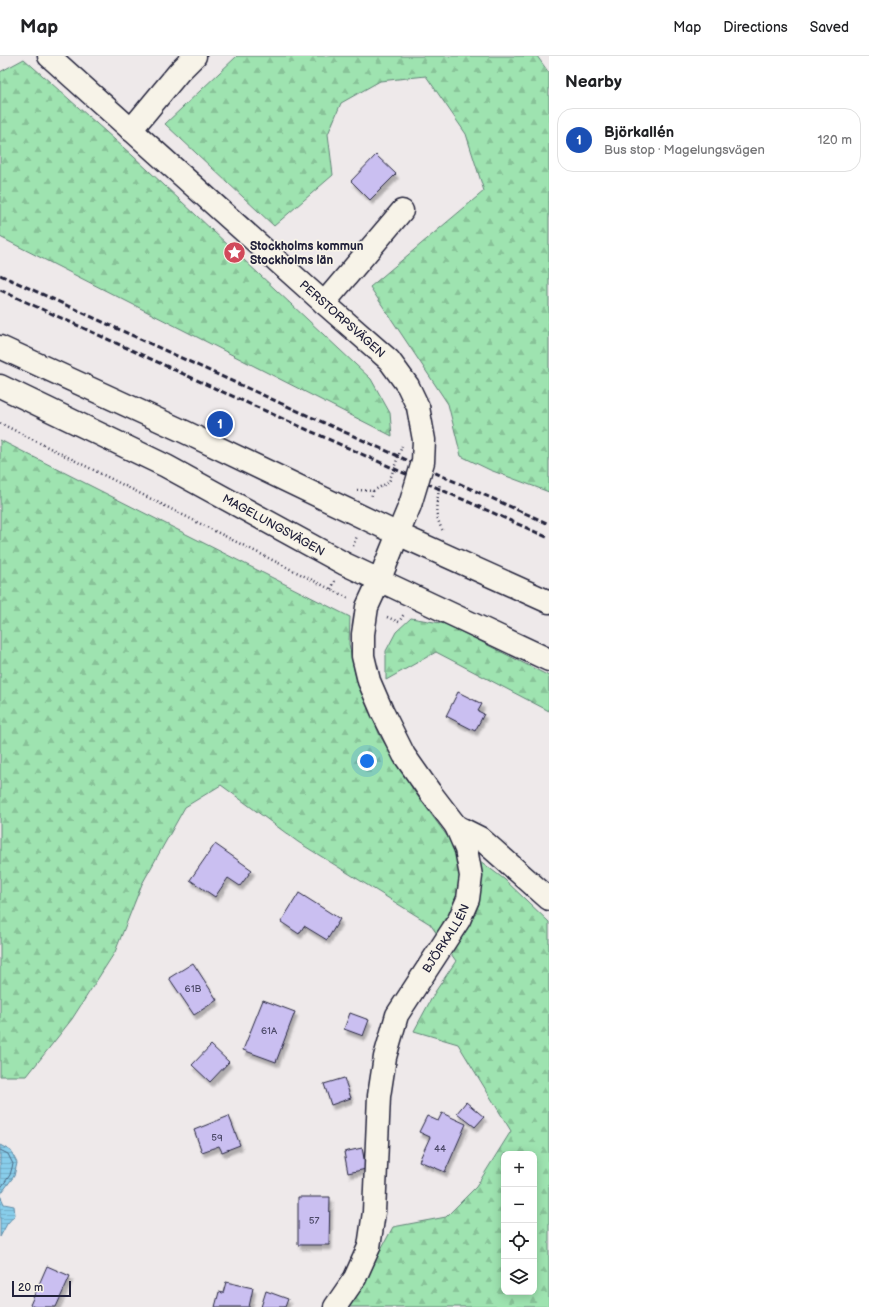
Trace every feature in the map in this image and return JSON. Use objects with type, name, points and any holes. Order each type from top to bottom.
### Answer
[{"type":"street","name":"PERSTORPSVÄGEN","points":[[49,56],[389,360],[408,386],[418,407],[424,440],[423,462],[410,505],[379,581]]},
{"type":"street","points":[[123,123],[195,56]]},
{"type":"street","points":[[324,303],[402,211]]},
{"type":"street","points":[[0,347],[185,432],[398,534],[549,602]]},
{"type":"street","name":"MAGELUNGSVÄGEN","points":[[0,386],[166,466],[379,581],[549,660]]},
{"type":"street","name":"BJÖRKALLÉN","points":[[336,1307],[355,1278],[369,1247],[374,1205],[379,1096],[385,1057],[397,1015],[459,920],[468,899],[471,876],[466,849],[456,826],[404,755],[369,681],[363,656],[363,634],[367,607],[379,581]]},
{"type":"street","points":[[456,826],[480,838],[549,898]]},
{"type":"path","points":[[0,423],[367,607]]},
{"type":"path","points":[[373,491],[389,482],[403,443]]},
{"type":"green space","points":[[237,56],[537,56],[549,73],[549,492],[490,470],[461,456],[448,404],[370,287],[484,191],[466,134],[426,76],[380,81],[341,103],[328,134],[333,175],[274,226],[165,124]]},
{"type":"green space","points":[[24,59],[133,156],[371,379],[390,413],[392,436],[0,237],[0,72]]},
{"type":"green space","points":[[0,440],[350,617],[349,644],[356,677],[380,736],[417,795],[447,836],[504,879],[549,922],[549,1307],[341,1307],[367,1275],[393,1227],[446,1217],[476,1187],[511,1131],[458,1044],[414,1031],[435,992],[456,961],[430,924],[298,842],[221,785],[185,807],[142,884],[115,952],[72,1019],[27,1076],[0,1076]]},
{"type":"green space","points":[[411,618],[446,624],[549,676],[549,711],[436,652],[386,680],[386,651],[396,632]]},
{"type":"water","points":[[0,1145],[11,1151],[17,1163],[14,1176],[0,1195]]},
{"type":"water","points":[[0,1195],[4,1204],[14,1206],[15,1215],[7,1224],[0,1237]]},
{"type":"building","points":[[376,155],[396,174],[370,200],[351,181]]},
{"type":"building","points":[[458,692],[482,704],[478,711],[484,714],[475,731],[446,716]]},
{"type":"building","points":[[215,844],[252,870],[240,886],[228,878],[215,897],[190,880]]},
{"type":"building","points":[[299,893],[340,919],[327,940],[304,926],[299,934],[281,922]]},
{"type":"building","points":[[193,963],[217,1000],[194,1015],[169,978]]},
{"type":"building","points":[[263,1000],[295,1012],[276,1062],[243,1050]]},
{"type":"building","points":[[350,1013],[369,1020],[363,1036],[344,1029]]},
{"type":"building","points":[[211,1045],[229,1062],[210,1082],[192,1065]]},
{"type":"building","points":[[344,1078],[351,1098],[331,1105],[324,1084]]},
{"type":"building","points":[[466,1102],[484,1117],[475,1127],[457,1113]]},
{"type":"building","points":[[442,1113],[466,1124],[445,1172],[419,1161],[430,1137],[419,1132],[427,1116],[438,1121]]},
{"type":"building","points":[[229,1116],[240,1145],[222,1152],[219,1146],[202,1152],[194,1130]]},
{"type":"building","points":[[362,1148],[366,1169],[348,1173],[344,1152]]},
{"type":"building","points":[[298,1197],[330,1197],[329,1245],[298,1245]]},
{"type":"building","points":[[47,1266],[70,1276],[56,1307],[35,1307],[30,1305]]},
{"type":"building","points":[[226,1282],[253,1288],[249,1307],[215,1307],[219,1292],[223,1293]]},
{"type":"building","points":[[266,1291],[288,1299],[285,1307],[261,1307]]},
{"type":"railway","points":[[0,275],[549,524]]},
{"type":"railway","points":[[0,290],[549,538]]},
{"type":"place","name":"Stockholms kommun Stockholms län","points":[[235,253]]},
{"type":"place","name":"Björkallén","points":[[220,424]]}]
